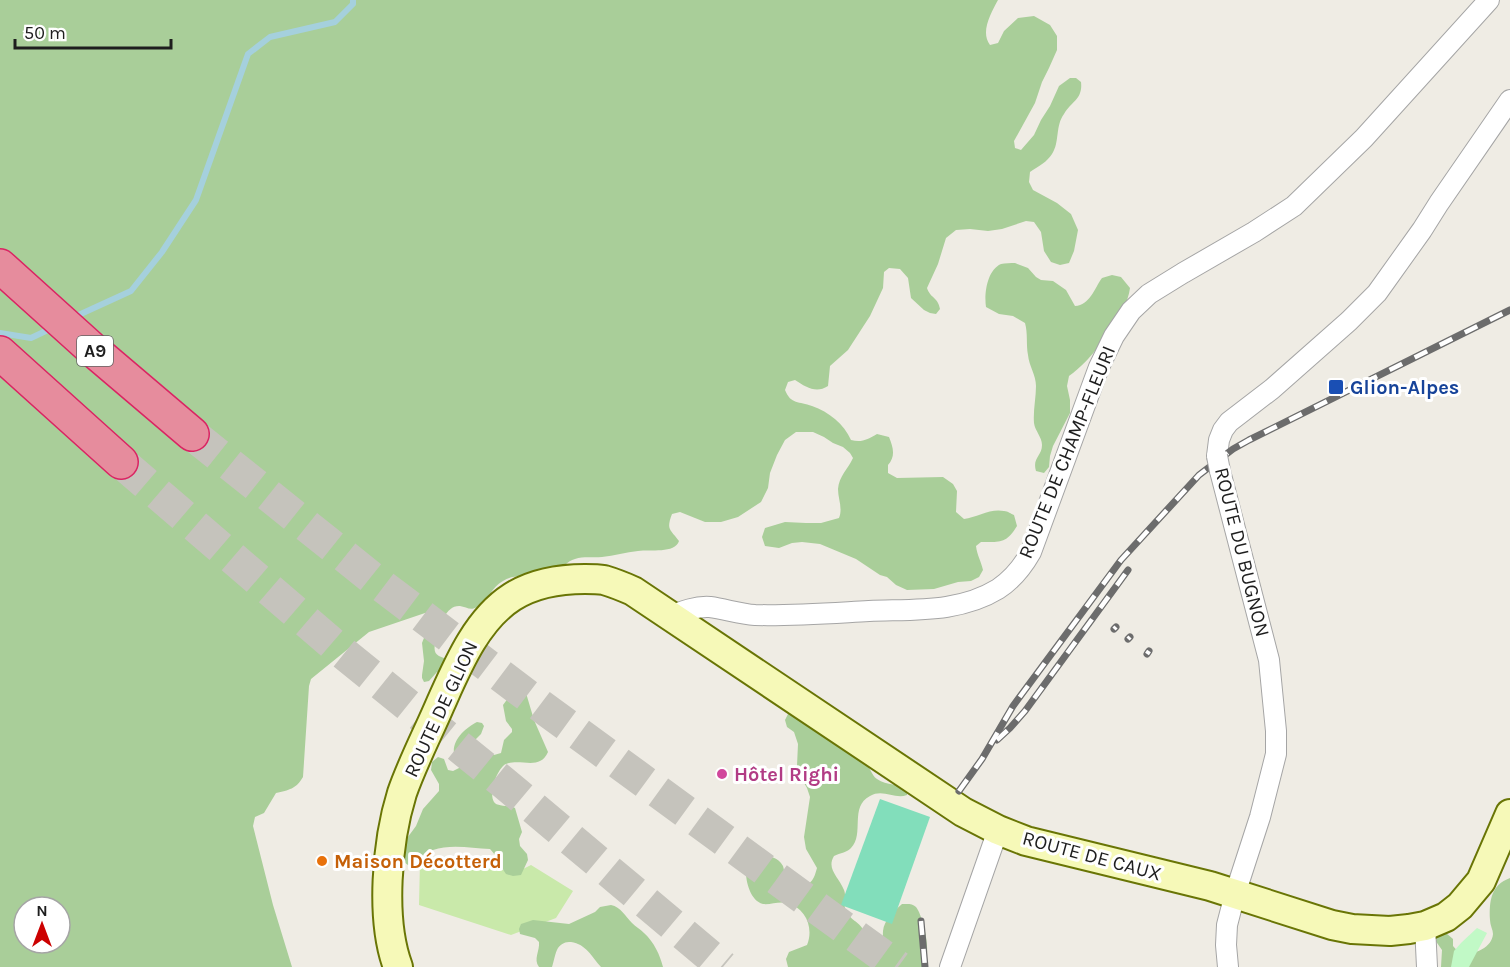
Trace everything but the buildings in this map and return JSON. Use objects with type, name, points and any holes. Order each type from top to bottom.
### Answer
[{"type":"highway","name":"A9","points":[[0,266],[92,349],[192,434]]},
{"type":"highway","points":[[0,353],[121,462]]},
{"type":"street","name":"ROUTE DE CHAMP-FLEURI","points":[[670,616],[688,609],[708,607],[754,615],[943,608],[968,603],[1004,585],[1014,577],[1031,552],[1100,367],[1114,336],[1131,311],[1149,294],[1174,278],[1294,207],[1364,138],[1489,0]]},
{"type":"street","name":"ROUTE DU BUGNON","points":[[1228,967],[1226,934],[1235,894],[1260,817],[1276,754],[1276,730],[1269,660],[1218,464],[1217,451],[1223,430],[1233,418],[1272,389],[1377,294],[1510,100]]},
{"type":"street","name":"ROUTE DE GLION","points":[[398,967],[394,957],[388,918],[387,894],[394,826],[402,792],[455,671],[480,628],[491,614],[511,598],[533,586],[565,579],[602,579],[633,591],[670,616]]},
{"type":"street","name":"ROUTE DE CAUX","points":[[670,616],[963,812],[998,830],[1026,841],[1210,886],[1310,919],[1352,929],[1390,931],[1409,929],[1425,926],[1446,917],[1460,906],[1481,881],[1510,814]]},
{"type":"street","points":[[950,967],[998,830]]},
{"type":"street","points":[[1425,926],[1427,967]]},
{"type":"green space","points":[[0,0],[998,0],[986,28],[990,45],[998,43],[1004,31],[1018,18],[1034,16],[1050,25],[1057,36],[1057,50],[1035,103],[1014,141],[1015,148],[1021,150],[1034,135],[1059,86],[1070,78],[1076,78],[1081,82],[1079,96],[1061,119],[1052,154],[1043,164],[1030,172],[1029,182],[1033,190],[1057,203],[1071,214],[1078,230],[1069,263],[1060,265],[1051,262],[1044,251],[1041,232],[1034,222],[1026,221],[988,231],[956,230],[946,238],[927,288],[939,305],[940,309],[936,314],[924,310],[911,298],[908,278],[900,269],[889,268],[884,272],[883,288],[870,316],[848,350],[830,366],[828,386],[815,389],[795,380],[788,382],[785,390],[787,395],[796,402],[812,406],[830,415],[840,424],[851,440],[862,441],[877,434],[889,437],[893,451],[888,473],[897,478],[943,477],[953,484],[957,491],[956,512],[964,519],[999,510],[1014,515],[1017,526],[1006,539],[998,542],[981,542],[976,546],[983,570],[979,577],[971,581],[934,589],[907,590],[856,559],[820,544],[802,542],[779,548],[765,546],[762,537],[765,528],[785,522],[821,523],[839,518],[839,484],[853,458],[843,447],[824,437],[813,432],[796,432],[785,440],[777,455],[770,473],[768,488],[761,502],[738,517],[721,522],[705,522],[680,512],[672,514],[670,529],[679,541],[673,548],[575,559],[549,574],[516,576],[508,579],[499,584],[475,608],[460,606],[451,609],[442,621],[435,651],[439,656],[452,661],[447,670],[437,672],[429,681],[424,682],[422,678],[424,661],[422,643],[432,617],[430,614],[425,613],[369,632],[311,679],[303,777],[292,788],[276,793],[264,813],[255,817],[253,826],[292,967],[0,967]]},
{"type":"green space","points":[[1015,263],[1028,268],[1041,280],[1053,281],[1066,290],[1075,306],[1088,300],[1102,278],[1112,275],[1121,277],[1130,288],[1122,311],[1106,337],[1087,360],[1069,376],[1067,386],[1070,413],[1053,446],[1049,467],[1044,473],[1036,471],[1035,467],[1042,445],[1034,423],[1036,382],[1027,351],[1025,323],[1013,316],[999,314],[986,307],[986,289],[992,271],[1001,264]]},
{"type":"green space","points":[[522,689],[526,693],[534,720],[548,752],[545,758],[535,763],[512,763],[503,766],[492,793],[496,804],[515,808],[522,832],[519,839],[520,846],[527,854],[528,860],[521,875],[506,874],[490,849],[440,848],[408,865],[401,860],[402,845],[416,826],[423,809],[439,791],[439,784],[431,770],[432,762],[438,757],[444,759],[448,770],[453,771],[459,768],[454,754],[455,744],[464,731],[477,722],[484,726],[481,734],[473,742],[475,748],[494,755],[501,753],[504,740],[512,732],[506,721],[503,705],[514,690]]},
{"type":"green space","points":[[795,712],[864,761],[877,779],[907,790],[907,795],[880,793],[864,801],[858,814],[855,842],[848,851],[834,856],[831,865],[844,890],[846,910],[866,935],[861,951],[866,962],[875,963],[882,954],[884,927],[890,916],[902,904],[909,904],[919,911],[925,932],[927,953],[922,967],[788,967],[786,959],[789,952],[807,945],[809,939],[809,926],[804,914],[794,906],[784,903],[763,904],[758,902],[751,893],[746,877],[746,867],[756,856],[771,857],[781,862],[785,875],[801,887],[812,881],[817,868],[806,849],[804,837],[810,797],[797,766],[798,744],[794,732],[787,727],[785,720],[788,714]]},
{"type":"green space","points":[[880,799],[930,817],[892,924],[841,905]]},
{"type":"green space","points":[[453,856],[515,873],[531,865],[573,891],[556,918],[511,935],[419,905],[420,861],[446,862]]},
{"type":"green space","points":[[1510,878],[1510,967],[1441,967],[1442,950],[1435,940],[1437,935],[1446,933],[1453,939],[1453,946],[1460,954],[1481,950],[1489,944],[1493,934],[1490,922],[1491,900],[1495,889]]},
{"type":"green space","points":[[611,905],[620,910],[648,937],[663,967],[601,967],[585,948],[571,942],[564,943],[558,948],[552,967],[539,967],[537,961],[539,942],[535,938],[520,934],[521,924],[533,920],[569,924],[595,912],[600,907]]},
{"type":"green space","points":[[1477,928],[1487,933],[1469,967],[1451,967],[1454,951]]},
{"type":"waterway","points":[[72,318],[131,291],[162,252],[196,200],[248,54],[270,37],[335,22],[353,4],[353,0]]},
{"type":"waterway","points":[[0,333],[31,338],[52,328]]},
{"type":"tunnel","points":[[192,434],[377,582],[549,712],[898,967]]},
{"type":"tunnel","points":[[121,462],[342,652],[504,783],[723,967]]},
{"type":"railway","points":[[959,791],[982,759],[1013,706],[1121,560],[1199,475],[1233,449],[1249,440],[1510,310]]},
{"type":"railway","points":[[997,740],[1025,711],[1128,570]]},
{"type":"railway","points":[[921,921],[925,967]]},
{"type":"place","name":"Glion-Alpes","points":[[1336,387]]},
{"type":"place","name":"Hôtel Righi","points":[[722,774]]},
{"type":"place","name":"Maison Décotterd","points":[[322,861]]}]
